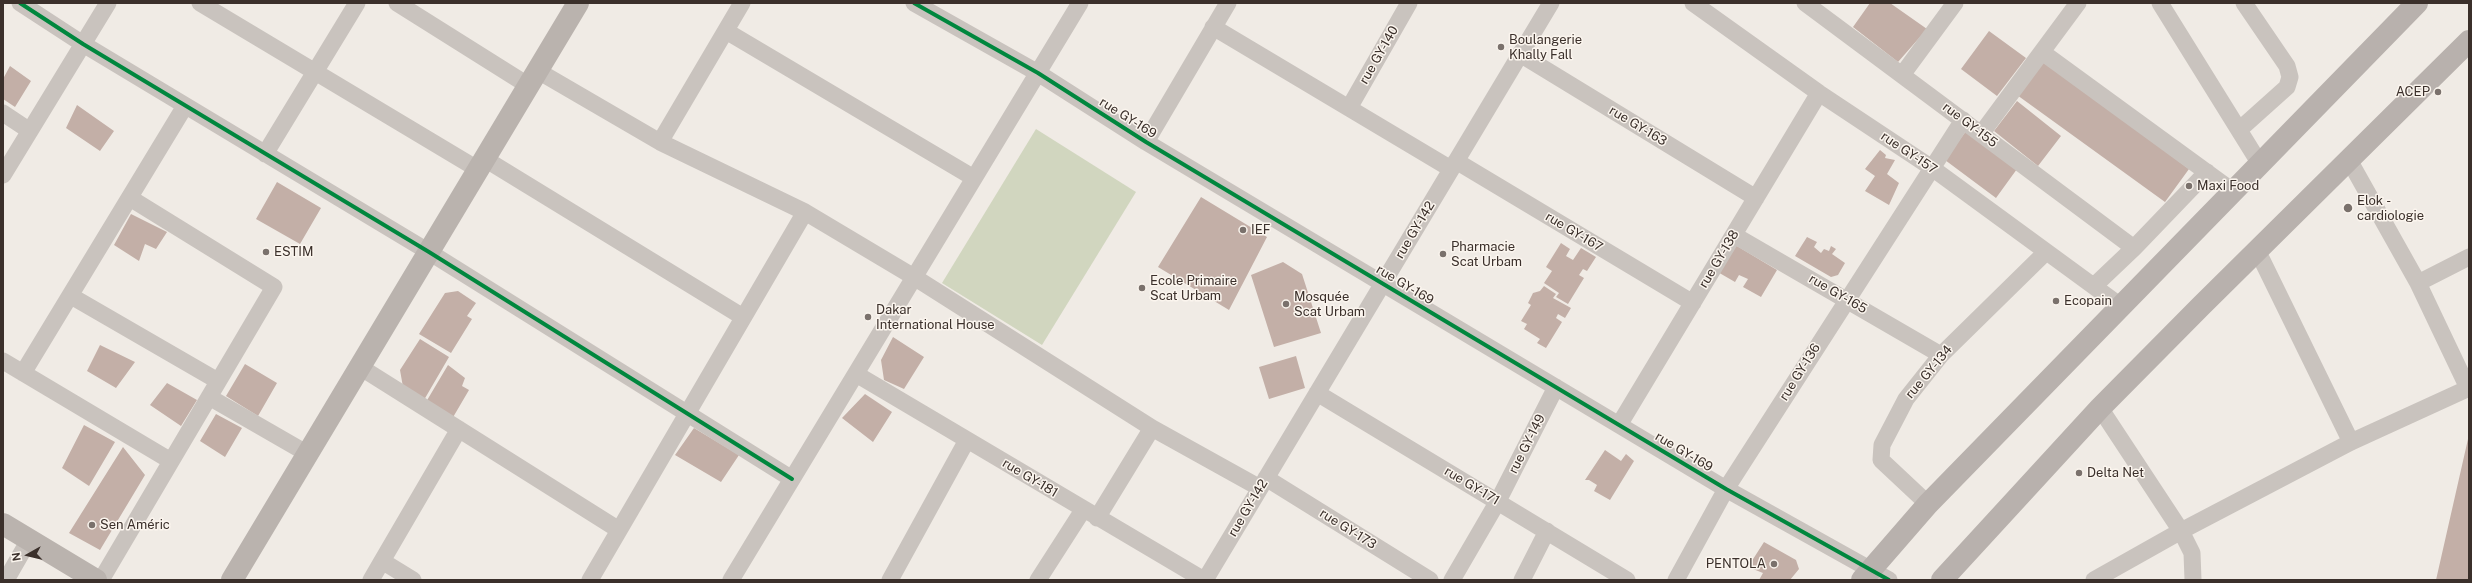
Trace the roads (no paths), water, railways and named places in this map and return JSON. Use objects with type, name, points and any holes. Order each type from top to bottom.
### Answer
[{"type":"main road","points":[[1866,575],[1928,504],[2122,307],[2417,3]]},
{"type":"main road","points":[[1942,580],[2100,408],[2257,250],[2469,41]]},
{"type":"street","points":[[20,3],[83,44],[429,252],[688,412],[792,479]]},
{"type":"street","points":[[3,175],[108,3]]},
{"type":"street","points":[[200,3],[743,317]]},
{"type":"street","points":[[265,154],[357,3]]},
{"type":"street","name":"rue GY-173","points":[[397,3],[534,79],[805,212],[914,278],[1152,428],[1263,483],[1430,580]]},
{"type":"street","points":[[232,580],[534,79],[578,3]]},
{"type":"street","points":[[660,142],[742,3]]},
{"type":"street","points":[[731,580],[1080,3]]},
{"type":"street","points":[[1146,142],[1228,3]]},
{"type":"street","name":"rue GY-140","points":[[1349,108],[1409,3]]},
{"type":"street","name":"rue GY-142","points":[[1205,580],[1551,3]]},
{"type":"street","name":"rue GY-157","points":[[1693,3],[1819,93],[1932,168],[2122,307]]},
{"type":"street","name":"rue GY-155","points":[[1805,3],[2134,248]]},
{"type":"street","points":[[1902,75],[1955,3]]},
{"type":"street","points":[[1981,134],[2078,3]]},
{"type":"street","points":[[2160,3],[2260,164]]},
{"type":"street","points":[[2239,130],[2287,87],[2290,77],[2287,66],[2244,3]]},
{"type":"street","name":"rue GY-169","points":[[922,5],[1038,73],[1146,142],[1726,489],[1866,575],[1889,580]]},
{"type":"street","name":"rue GY-167","points":[[1213,27],[1349,108],[1454,165],[1693,303]]},
{"type":"street","points":[[726,31],[974,178]]},
{"type":"street","points":[[2042,52],[2234,192]]},
{"type":"street","name":"rue GY-163","points":[[1520,54],[1756,198]]},
{"type":"street","name":"rue GY-138","points":[[1619,425],[1819,93]]},
{"type":"street","points":[[23,373],[185,106]]},
{"type":"street","points":[[3,113],[30,131]]},
{"type":"street","name":"rue GY-136","points":[[1676,580],[1726,489],[1847,298],[1963,120]]},
{"type":"street","points":[[2094,580],[2182,531],[2351,442],[2469,388],[2418,283],[2349,160]]},
{"type":"street","points":[[2094,286],[2134,248],[2207,172]]},
{"type":"street","points":[[101,580],[274,288],[130,198]]},
{"type":"street","points":[[590,580],[805,212]]},
{"type":"street","name":"rue GY-165","points":[[1734,235],[1847,298],[1941,355]]},
{"type":"street","points":[[2257,250],[2351,442]]},
{"type":"street","name":"rue GY-134","points":[[1928,504],[1881,460],[1880,454],[1882,445],[1906,399],[1941,355],[2046,252]]},
{"type":"street","points":[[2418,283],[2469,257]]},
{"type":"street","points":[[71,296],[218,381]]},
{"type":"street","points":[[3,361],[171,461]]},
{"type":"street","points":[[360,367],[619,530]]},
{"type":"street","name":"rue GY-181","points":[[856,374],[1090,514],[1205,580]]},
{"type":"street","name":"rue GY-149","points":[[1452,580],[1498,501],[1556,387]]},
{"type":"street","name":"rue GY-171","points":[[1317,392],[1627,580]]},
{"type":"street","points":[[209,397],[308,454]]},
{"type":"street","points":[[2100,408],[2182,531],[2192,553],[2194,580]]},
{"type":"street","points":[[1038,580],[1090,514],[1152,428]]},
{"type":"street","points":[[371,580],[460,429]]},
{"type":"street","points":[[890,580],[967,440]]},
{"type":"street","points":[[3,524],[96,580]]},
{"type":"street","points":[[1522,580],[1547,531]]},
{"type":"street","points":[[6,580],[29,540]]},
{"type":"street","points":[[382,561],[413,580]]},
{"type":"place","name":"Boulangerie Khally Fall","points":[[1501,47]]},
{"type":"place","name":"ACEP","points":[[2438,92]]},
{"type":"place","name":"Maxi Food","points":[[2189,186]]},
{"type":"place","name":"Elok - cardiologie","points":[[2348,208]]},
{"type":"place","name":"IEF","points":[[1243,230]]},
{"type":"place","name":"ESTIM","points":[[266,252]]},
{"type":"place","name":"Pharmacie Scat Urbam","points":[[1443,254]]},
{"type":"place","name":"Ecole Primaire Scat Urbam","points":[[1142,288]]},
{"type":"place","name":"Ecopain","points":[[2056,301]]},
{"type":"place","name":"Mosquée Scat Urbam","points":[[1286,304]]},
{"type":"place","name":"Dakar International House","points":[[868,317]]},
{"type":"place","name":"Delta Net","points":[[2079,473]]},
{"type":"place","name":"Sen Améric","points":[[92,525]]},
{"type":"place","name":"PENTOLA","points":[[1774,564]]}]
